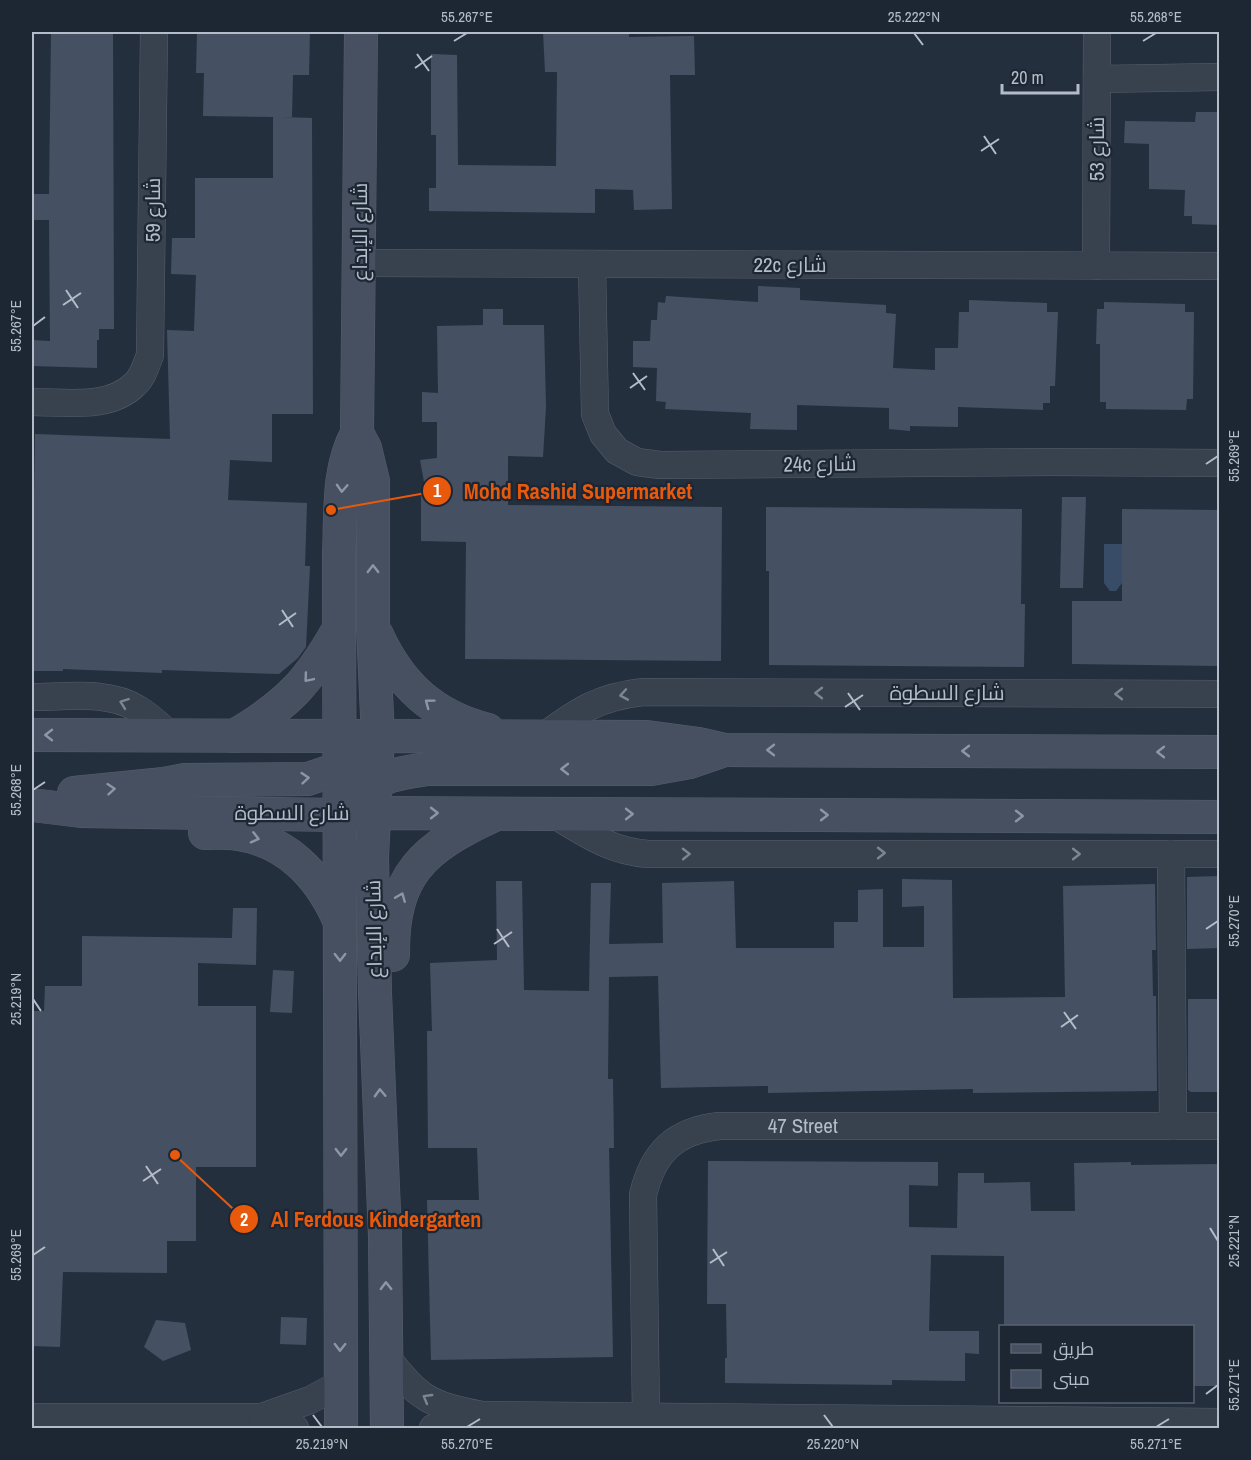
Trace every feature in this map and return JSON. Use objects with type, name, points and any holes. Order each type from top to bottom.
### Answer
[{"type":"main road","name":"شارع الإبداع","points":[[340,1428],[339,628],[342,482],[349,448],[357,433],[361,32]]},
{"type":"main road","name":"شارع الإبداع","points":[[357,433],[365,448],[373,481],[373,628],[378,737],[372,857],[375,993],[386,1236],[387,1428]]},
{"type":"main road","points":[[234,736],[266,717],[294,693],[320,663],[339,628]]},
{"type":"main road","points":[[373,628],[400,676],[442,713],[466,724],[532,737]]},
{"type":"main road","points":[[32,735],[647,737],[682,741],[725,750],[1220,752]]},
{"type":"main road","points":[[32,797],[185,780],[308,779],[340,768],[372,748],[378,737]]},
{"type":"main road","points":[[339,815],[363,790],[393,774],[427,769],[651,769],[690,762],[725,750]]},
{"type":"main road","name":"شارع السطوة","points":[[32,805],[81,811],[339,815],[498,813],[1220,817]]},
{"type":"main road","points":[[379,1056],[393,1022],[393,929],[398,903],[409,879],[424,858],[443,841],[498,813]]},
{"type":"main road","points":[[32,816],[51,824],[77,830],[237,833],[266,840],[291,855],[313,875],[330,899],[340,924]]},
{"type":"main road","points":[[340,1384],[360,1408],[366,1428]]},
{"type":"street","name":"شارع 59","points":[[32,402],[90,402],[106,400],[122,394],[135,384],[144,371],[150,355],[152,339],[154,32]]},
{"type":"street","name":"شارع 53","points":[[1096,266],[1097,32]]},
{"type":"street","points":[[1097,79],[1220,77]]},
{"type":"street","name":"22c شارع","points":[[360,263],[1220,266]]},
{"type":"street","name":"24c شارع","points":[[592,264],[595,414],[603,434],[617,451],[637,462],[660,465],[1220,463]]},
{"type":"street","name":"شارع السطوة","points":[[532,737],[608,698],[644,692],[1220,694]]},
{"type":"street","points":[[32,697],[108,697],[122,701],[149,716],[171,736]]},
{"type":"street","name":"شارع السطوة","points":[[553,814],[612,848],[648,854],[1220,854]]},
{"type":"street","points":[[1171,854],[1173,1126]]},
{"type":"street","name":"47 Street","points":[[646,1416],[644,1195],[648,1176],[656,1159],[671,1143],[685,1134],[702,1128],[719,1126],[994,1128],[1220,1126]]},
{"type":"street","points":[[387,1357],[410,1386],[430,1401],[446,1408],[482,1415],[1120,1425],[1220,1422]]},
{"type":"street","points":[[262,1417],[310,1400],[340,1384]]},
{"type":"street","points":[[433,1428],[482,1415]]},
{"type":"street","points":[[32,1417],[262,1417],[295,1428]]},
{"type":"water","points":[[1104,544],[1122,544],[1122,583],[1116,591],[1110,591],[1104,583]]},
{"type":"building","points":[[51,32],[113,32],[114,329],[99,329],[97,368],[32,366],[32,340],[50,341],[49,220],[32,220],[32,194],[49,194]]},
{"type":"building","points":[[197,32],[310,32],[309,75],[293,75],[292,117],[282,117],[312,118],[313,414],[272,414],[272,462],[230,460],[228,500],[307,503],[305,566],[310,566],[306,647],[298,658],[279,674],[162,670],[162,673],[63,669],[63,671],[32,671],[32,494],[34,494],[35,434],[170,439],[167,330],[194,331],[196,275],[171,274],[172,238],[195,238],[195,178],[273,178],[273,117],[203,116],[204,73],[196,73]]},
{"type":"building","points":[[543,32],[629,32],[629,37],[694,36],[695,75],[670,75],[672,209],[634,210],[633,190],[595,189],[595,213],[429,211],[429,188],[436,188],[436,135],[431,135],[431,54],[457,55],[458,165],[556,166],[557,72],[545,72]]},
{"type":"building","points":[[1196,112],[1220,112],[1220,225],[1192,224],[1192,216],[1184,216],[1185,190],[1149,189],[1149,144],[1124,143],[1125,121],[1195,122]]},
{"type":"building","points":[[758,286],[800,288],[800,300],[886,305],[886,313],[896,314],[893,368],[935,370],[935,348],[958,348],[959,312],[969,312],[969,300],[1047,303],[1047,312],[1058,312],[1055,386],[1050,386],[1050,403],[1043,403],[1043,410],[958,407],[958,427],[910,426],[910,431],[889,429],[889,408],[797,405],[797,430],[750,429],[751,413],[665,409],[666,402],[656,401],[657,368],[633,367],[633,341],[650,341],[651,320],[657,320],[658,302],[665,303],[666,296],[758,302]]},
{"type":"building","points":[[1104,302],[1185,304],[1185,312],[1194,312],[1193,399],[1187,399],[1186,410],[1106,409],[1106,402],[1100,402],[1100,344],[1096,344],[1097,309],[1104,309]]},
{"type":"building","points":[[483,309],[503,309],[503,325],[544,325],[546,407],[543,457],[508,456],[508,505],[722,507],[721,661],[465,659],[466,542],[421,541],[421,493],[426,493],[420,460],[437,458],[437,422],[422,422],[422,392],[438,393],[437,326],[483,325]]},
{"type":"building","points":[[1062,497],[1086,497],[1083,588],[1060,588]]},
{"type":"building","points":[[766,507],[1022,509],[1021,604],[1025,604],[1024,667],[769,665]]},
{"type":"building","points":[[1122,509],[1220,510],[1220,666],[1072,664],[1072,601],[1122,601]]},
{"type":"building","points":[[1220,876],[1220,948],[1187,949],[1187,877]]},
{"type":"building","points":[[902,879],[952,880],[953,998],[1065,997],[1063,886],[1155,884],[1156,950],[1152,950],[1153,996],[1156,996],[1157,1091],[973,1093],[973,1089],[768,1093],[768,1086],[661,1088],[658,976],[609,977],[608,1079],[613,1079],[614,1148],[609,1148],[613,1357],[431,1360],[427,1200],[479,1200],[477,1148],[428,1148],[427,1031],[432,1031],[430,963],[497,960],[496,881],[522,881],[524,990],[589,991],[591,883],[611,883],[609,944],[663,943],[662,883],[734,881],[736,948],[834,948],[834,922],[858,922],[858,890],[883,889],[883,947],[924,947],[924,906],[902,907]]},
{"type":"building","points":[[233,908],[257,908],[256,965],[198,963],[198,1006],[256,1006],[256,1167],[196,1167],[196,1241],[167,1241],[167,1273],[63,1272],[60,1347],[32,1346],[32,1011],[44,1011],[45,986],[82,986],[82,936],[232,938]]},
{"type":"building","points":[[273,970],[294,971],[292,1013],[270,1012]]},
{"type":"building","points":[[1188,999],[1220,999],[1220,1092],[1191,1092],[1188,1090]]},
{"type":"building","points":[[708,1161],[938,1162],[938,1186],[909,1185],[909,1227],[957,1228],[958,1173],[984,1173],[984,1183],[1030,1182],[1031,1211],[1075,1211],[1074,1163],[1220,1164],[1220,1386],[1194,1386],[1194,1325],[1004,1325],[1004,1256],[931,1255],[929,1331],[979,1331],[979,1354],[965,1353],[965,1381],[892,1380],[892,1385],[725,1383],[726,1304],[707,1304]]},
{"type":"building","points":[[281,1317],[307,1318],[306,1345],[280,1344]]},
{"type":"building","points":[[156,1320],[185,1323],[191,1350],[163,1361],[144,1347]]},
{"type":"place","name":"Mohd Rashid Supermarket","points":[[331,510]]},
{"type":"place","name":"Al Ferdous Kindergarten","points":[[175,1155]]}]
